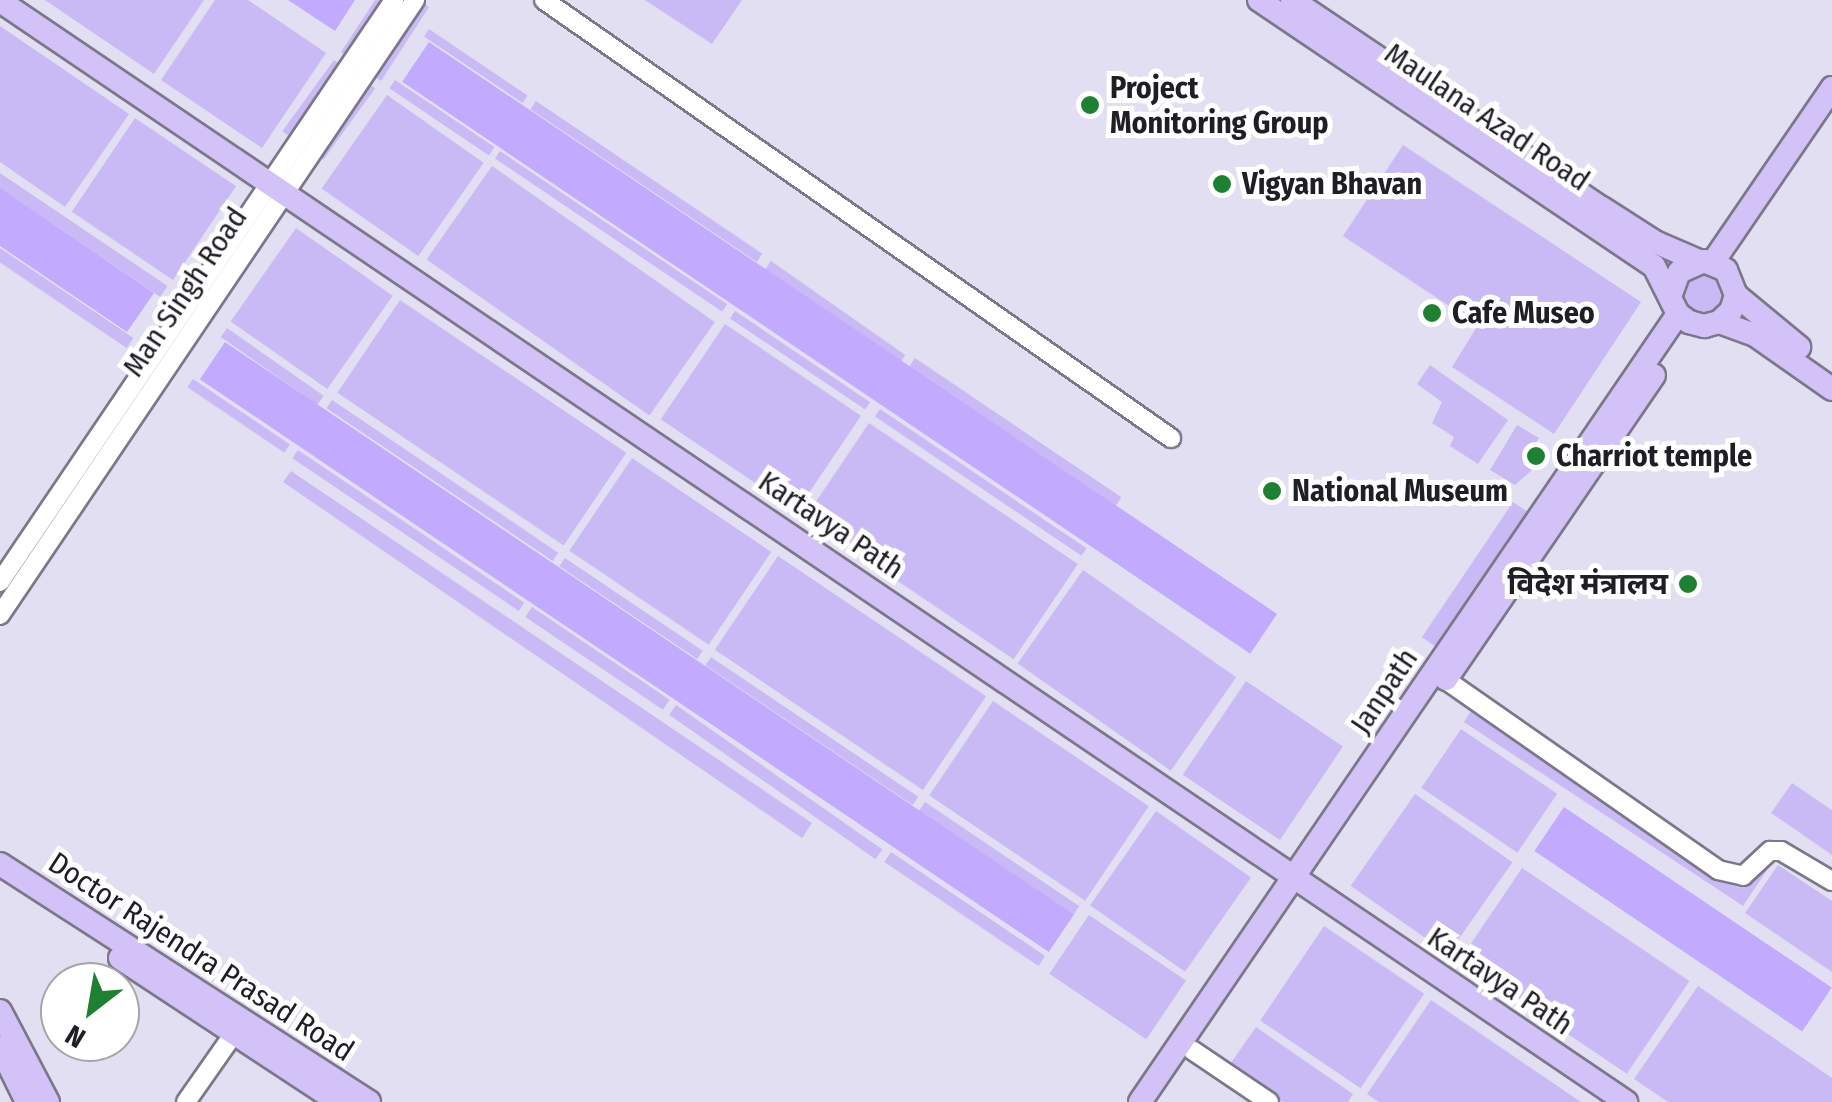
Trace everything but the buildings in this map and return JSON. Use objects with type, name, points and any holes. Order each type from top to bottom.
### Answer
[{"type":"main road","name":"Maulana Azad Road","points":[[1259,0],[1644,259],[1664,279],[1680,310]]},
{"type":"main road","name":"Maulana Azad Road","points":[[1292,0],[1602,208],[1656,242],[1706,262]]},
{"type":"main road","name":"Kartavya Path","points":[[0,1],[1626,1102]]},
{"type":"main road","points":[[1832,88],[1706,262],[1679,272],[1680,310],[1704,326],[1719,322],[1731,311],[1738,256],[1832,113]]},
{"type":"main road","points":[[1706,262],[1832,371]]},
{"type":"main road","name":"Janpath","points":[[1140,1102],[1558,522],[1680,310]]},
{"type":"main road","name":"Janpath","points":[[1156,1102],[1680,310]]},
{"type":"main road","points":[[1719,322],[1756,335],[1832,389]]},
{"type":"main road","name":"Doctor Rajendra Prasad Road","points":[[0,864],[240,1025],[338,1102]]},
{"type":"main road","name":"Doctor Rajendra Prasad Road","points":[[0,880],[370,1102]]},
{"type":"main road","points":[[0,1011],[48,1102]]},
{"type":"main road","points":[[0,1046],[26,1102]]},
{"type":"street","name":"Man Singh Road","points":[[0,615],[394,0]]},
{"type":"street","name":"Man Singh Road","points":[[0,582],[278,186],[415,0]]},
{"type":"street","points":[[544,0],[1171,438]]},
{"type":"street","points":[[1446,680],[1718,870],[1743,876],[1770,850],[1781,851],[1832,881]]},
{"type":"street","points":[[186,1102],[240,1025]]},
{"type":"street","points":[[1192,1050],[1269,1102]]},
{"type":"shaded area","points":[[45,0],[204,0],[154,74]]},
{"type":"shaded area","points":[[215,0],[248,0],[326,53],[262,148],[161,80]]},
{"type":"shaded area","points":[[288,0],[355,0],[335,31]]},
{"type":"shaded area","points":[[375,0],[386,0],[348,57],[341,52]]},
{"type":"shaded area","points":[[645,0],[742,0],[712,44]]},
{"type":"shaded area","points":[[422,2],[429,7],[381,81],[373,75]]},
{"type":"shaded area","points":[[0,26],[129,114],[65,207],[0,162]]},
{"type":"shaded area","points":[[429,29],[528,96],[523,103],[424,36]]},
{"type":"shaded area","points":[[429,42],[1277,614],[1250,654],[402,82]]},
{"type":"shaded area","points":[[334,60],[341,65],[290,136],[282,131]]},
{"type":"shaded area","points":[[395,80],[494,147],[489,155],[389,88]]},
{"type":"shaded area","points":[[368,83],[375,88],[324,159],[316,154]]},
{"type":"shaded area","points":[[387,95],[484,163],[418,256],[322,188]]},
{"type":"shaded area","points":[[536,101],[762,254],[757,262],[530,109]]},
{"type":"shaded area","points":[[135,118],[236,186],[173,280],[72,212]]},
{"type":"shaded area","points":[[1403,145],[1641,302],[1554,434],[1452,367],[1478,325],[1343,236]]},
{"type":"shaded area","points":[[500,151],[727,304],[722,312],[495,158]]},
{"type":"shaded area","points":[[492,166],[715,322],[649,415],[427,259]]},
{"type":"shaded area","points":[[0,173],[167,286],[160,297],[0,189]]},
{"type":"shaded area","points":[[0,188],[154,293],[127,332],[0,246]]},
{"type":"shaded area","points":[[296,228],[393,296],[327,389],[231,321]]},
{"type":"shaded area","points":[[0,248],[133,338],[127,348],[0,262]]},
{"type":"shaded area","points":[[771,261],[905,355],[900,363],[765,269]]},
{"type":"shaded area","points":[[1703,274],[1717,280],[1723,294],[1717,308],[1703,314],[1689,308],[1683,294],[1689,280]]},
{"type":"shaded area","points":[[400,300],[626,453],[564,546],[337,393]]},
{"type":"shaded area","points":[[735,311],[870,402],[865,410],[730,318]]},
{"type":"shaded area","points":[[725,324],[861,416],[797,511],[661,419]]},
{"type":"shaded area","points":[[227,328],[324,396],[317,405],[221,337]]},
{"type":"shaded area","points":[[225,342],[1074,915],[1049,952],[200,379]]},
{"type":"shaded area","points":[[915,358],[1121,497],[1116,506],[909,366]]},
{"type":"shaded area","points":[[1430,365],[1508,420],[1478,464],[1450,446],[1454,437],[1432,423],[1442,402],[1417,384]]},
{"type":"shaded area","points":[[193,379],[290,444],[284,453],[187,387]]},
{"type":"shaded area","points":[[332,400],[558,553],[553,561],[326,408]]},
{"type":"shaded area","points":[[880,409],[1086,548],[1081,556],[875,416]]},
{"type":"shaded area","points":[[869,423],[1078,564],[1014,659],[805,518]]},
{"type":"shaded area","points":[[1517,425],[1539,438],[1523,464],[1532,470],[1515,485],[1490,470]]},
{"type":"shaded area","points":[[298,450],[524,603],[519,611],[292,458]]},
{"type":"shaded area","points":[[632,458],[771,552],[709,645],[569,551]]},
{"type":"shaded area","points":[[291,471],[812,823],[802,838],[283,482]]},
{"type":"shaded area","points":[[1513,502],[1528,512],[1437,647],[1422,637]]},
{"type":"shaded area","points":[[778,556],[986,696],[923,790],[715,650]]},
{"type":"shaded area","points":[[565,558],[703,651],[697,659],[559,566]]},
{"type":"shaded area","points":[[1083,570],[1236,677],[1171,771],[1018,663]]},
{"type":"shaded area","points":[[532,607],[670,700],[663,710],[525,617]]},
{"type":"shaded area","points":[[711,657],[918,797],[913,805],[705,665]]},
{"type":"shaded area","points":[[1246,681],[1343,746],[1280,840],[1183,775]]},
{"type":"shaded area","points":[[993,701],[1149,806],[1085,901],[929,796]]},
{"type":"shaded area","points":[[676,705],[882,850],[876,859],[669,715]]},
{"type":"shaded area","points":[[1471,711],[1739,888],[1764,851],[1775,858],[1743,906],[1464,722]]},
{"type":"shaded area","points":[[1461,729],[1557,794],[1517,853],[1421,788]]},
{"type":"shaded area","points":[[1792,783],[1832,810],[1832,855],[1771,813]]},
{"type":"shaded area","points":[[1415,794],[1512,862],[1448,954],[1351,886]]},
{"type":"shaded area","points":[[925,802],[1079,906],[1073,915],[919,811]]},
{"type":"shaded area","points":[[1564,807],[1832,988],[1802,1032],[1534,851]]},
{"type":"shaded area","points":[[1156,811],[1251,878],[1185,972],[1090,905]]},
{"type":"shaded area","points":[[891,852],[1045,956],[1038,966],[884,862]]},
{"type":"shaded area","points":[[1778,865],[1832,901],[1832,972],[1745,913]]},
{"type":"shaded area","points":[[1522,868],[1689,981],[1627,1074],[1459,961]]},
{"type":"shaded area","points":[[1089,915],[1186,980],[1146,1039],[1049,974]]},
{"type":"shaded area","points":[[1324,926],[1424,994],[1361,1088],[1260,1021]]},
{"type":"shaded area","points":[[1698,986],[1832,1078],[1832,1102],[1668,1102],[1634,1079]]},
{"type":"shaded area","points":[[1431,1000],[1581,1102],[1379,1102],[1367,1094]]},
{"type":"shaded area","points":[[1256,1027],[1353,1094],[1348,1102],[1283,1102],[1228,1067]]},
{"type":"place","name":"Project Monitoring Group","points":[[1090,105]]},
{"type":"place","name":"Vigyan Bhavan","points":[[1222,184]]},
{"type":"place","name":"Cafe Museo","points":[[1432,313]]},
{"type":"place","name":"Charriot temple","points":[[1536,456]]},
{"type":"place","name":"National Museum","points":[[1272,491]]},
{"type":"place","name":"विदेश मंत्रालय","points":[[1688,584]]}]
